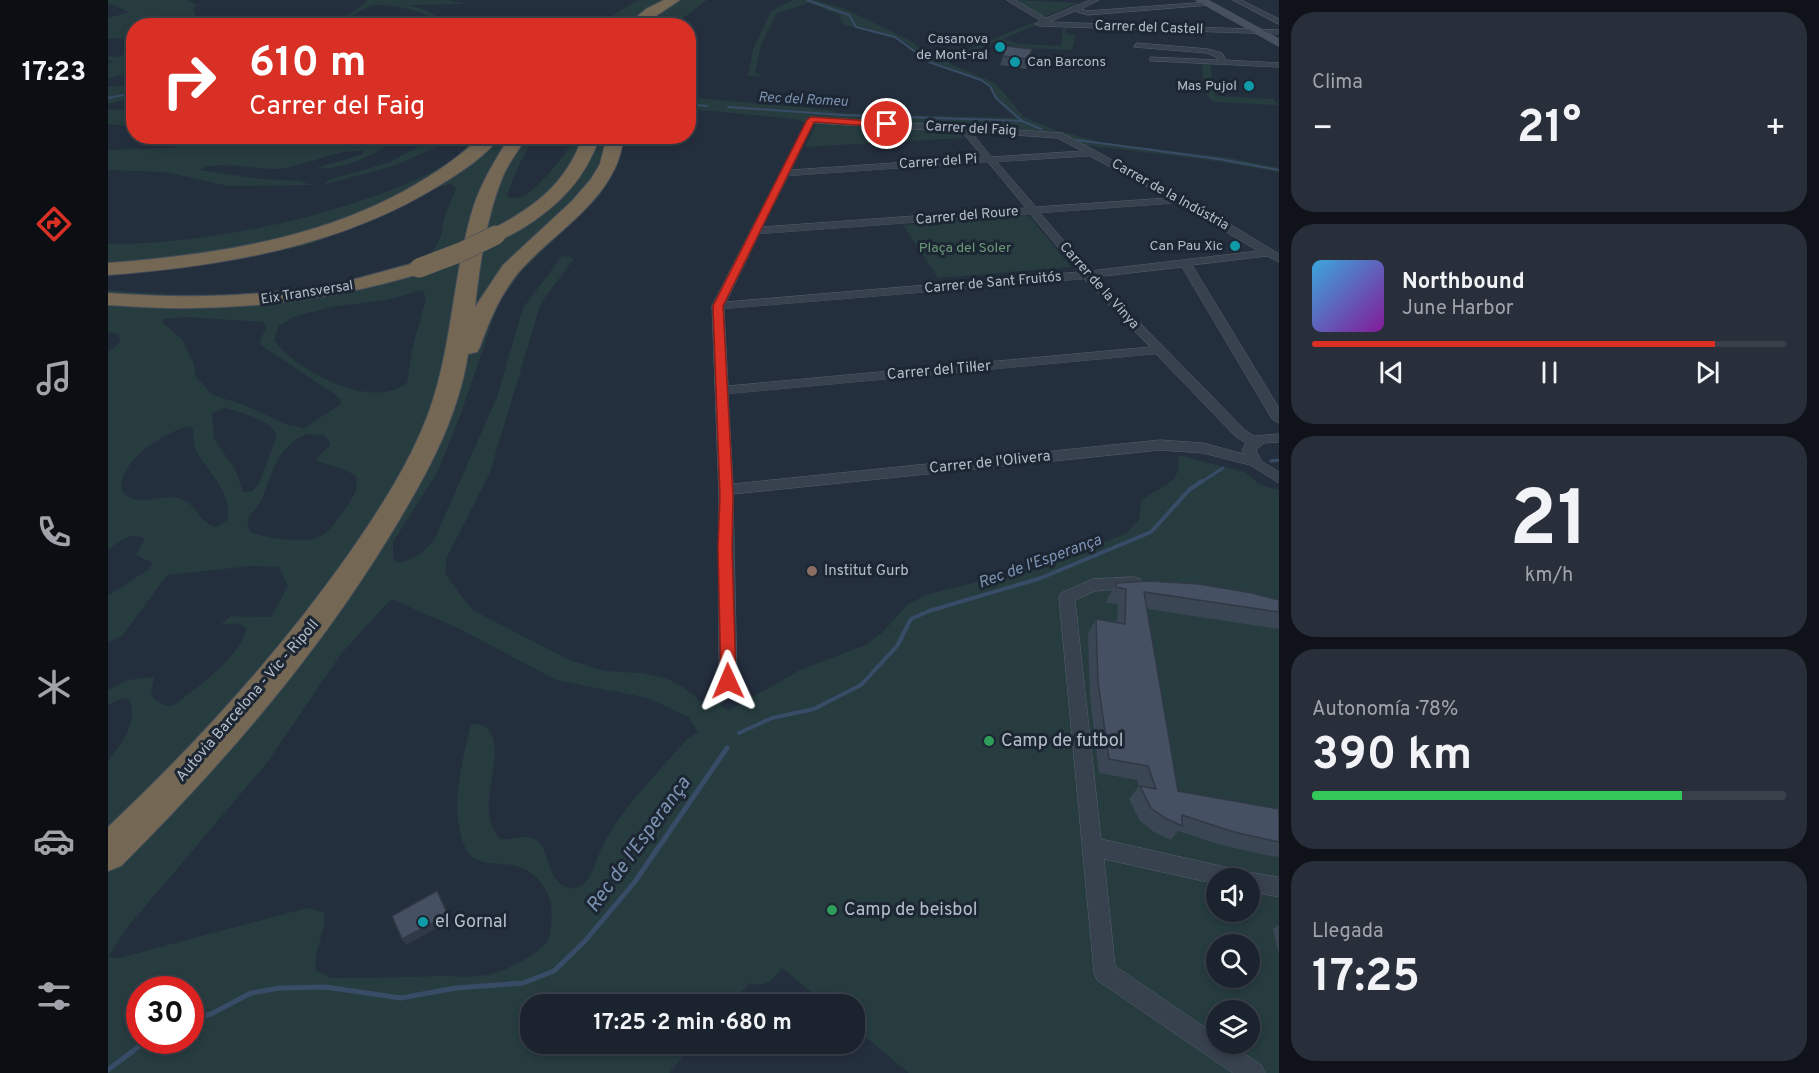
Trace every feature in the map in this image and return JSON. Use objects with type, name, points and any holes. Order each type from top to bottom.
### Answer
[{"type":"highway","points":[[639,18],[669,6]]},
{"type":"highway","points":[[647,18],[669,6]]},
{"type":"highway","points":[[653,18],[669,6]]},
{"type":"highway","points":[[108,269],[162,265],[256,250],[334,228],[392,206],[432,185],[469,159],[485,144]]},
{"type":"highway","name":"Autovia Barcelona - Vic - Ripoll","points":[[108,833],[193,747],[282,637],[333,568],[388,483],[419,415],[438,361],[465,225],[478,186],[501,144]]},
{"type":"highway","name":"Autovia Barcelona - Vic - Ripoll","points":[[108,853],[157,806],[232,725],[321,616],[379,531],[416,468],[439,418],[452,380],[480,223],[495,176],[514,144]]},
{"type":"highway","name":"Eix Transversal","points":[[108,299],[186,304],[288,297],[351,287],[419,268],[461,252],[532,214],[567,186],[581,168],[589,144]]},
{"type":"highway","points":[[452,380],[464,361],[474,333],[498,284],[518,260],[581,200],[601,177],[607,167],[614,144]]},
{"type":"street","points":[[1010,0],[1042,22],[1096,0]]},
{"type":"street","points":[[1189,0],[1202,3],[1279,43]]},
{"type":"street","points":[[1236,0],[1279,22]]},
{"type":"street","points":[[1074,9],[1087,13],[1202,3]]},
{"type":"street","points":[[1087,13],[1087,26]]},
{"type":"street","name":"Carrer del Castell","points":[[1042,22],[1087,26],[1279,32]]},
{"type":"street","points":[[1137,45],[1214,53],[1224,62]]},
{"type":"street","points":[[1153,59],[1279,65]]},
{"type":"street","name":"Carrer del Faig","points":[[785,173],[811,120],[1059,135]]},
{"type":"street","name":"Carrer de la Vinya","points":[[957,120],[1087,275],[1240,433],[1253,442]]},
{"type":"street","name":"Carrer de la Indústria","points":[[1059,135],[1260,245],[1267,253],[1279,259]]},
{"type":"street","name":"Carrer del Pi","points":[[785,173],[1091,152]]},
{"type":"street","points":[[728,681],[726,490],[718,306],[785,173]]},
{"type":"street","name":"Carrer del Roure","points":[[755,231],[1179,200]]},
{"type":"street","name":"Carrer de Sant Fruitós","points":[[718,306],[1087,275],[1267,253]]},
{"type":"street","points":[[1185,263],[1279,419]]},
{"type":"street","name":"Carrer del Til·ler","points":[[720,391],[1158,350]]},
{"type":"street","points":[[1253,461],[1249,450],[1253,442],[1263,438],[1279,438]]},
{"type":"street","name":"Carrer de l'Olivera","points":[[726,490],[1160,445],[1203,448],[1253,461],[1263,470],[1279,478]]},
{"type":"street","points":[[1156,584],[1144,582],[1093,585],[1067,597],[1105,972],[1253,1073]]},
{"type":"street","points":[[1092,847],[1206,872]]},
{"type":"street","points":[[1260,883],[1279,887]]},
{"type":"green space","points":[[108,0],[187,0],[197,5],[193,10],[197,18],[126,18],[126,39],[108,39],[108,18],[130,12],[108,3]]},
{"type":"green space","points":[[367,0],[446,0],[467,4],[408,5],[441,18],[431,18],[406,8],[380,5],[366,8],[348,18],[342,18],[357,10]]},
{"type":"green space","points":[[638,0],[707,0],[683,18],[608,18]]},
{"type":"green space","points":[[793,0],[815,0],[843,8],[909,40],[926,53],[943,60],[1034,22],[1066,26],[1065,34],[1076,35],[1072,50],[1026,48],[995,42],[964,55],[964,58],[948,63],[995,83],[1024,117],[1055,130],[1100,142],[1231,158],[1279,168],[1279,172],[1209,160],[1084,145],[1061,133],[810,118],[807,123],[795,119],[696,110],[696,98],[836,113],[1016,118],[994,98],[989,86],[983,82],[923,60],[897,39],[845,25],[840,15],[809,3],[777,13],[761,45],[755,72],[761,76],[748,76],[753,49],[771,11]],"holes":[[[1034,26],[1063,27],[1061,46],[1020,44],[1003,39]]]},
{"type":"green space","points":[[1014,0],[1079,3],[1043,17]]},
{"type":"green space","points":[[126,50],[126,74],[108,78],[108,64],[113,61],[108,59],[108,56],[118,57]]},
{"type":"green space","points":[[1202,62],[1210,62],[1215,96],[1273,99],[1278,105],[1213,102],[1203,91]]},
{"type":"green space","points":[[126,86],[126,100],[108,104],[108,87]]},
{"type":"green space","points":[[108,109],[126,110],[126,126],[108,124]]},
{"type":"green space","points":[[817,123],[955,131],[961,133],[964,138],[805,147]]},
{"type":"green space","points":[[181,144],[391,144],[362,159],[328,168],[316,168],[361,155],[364,151],[342,152],[285,168],[224,165],[199,170],[261,179],[299,181],[312,185],[228,186],[165,172],[108,170],[108,150],[172,148]]},
{"type":"green space","points":[[423,144],[443,144],[396,165],[323,185],[331,179],[388,163]]},
{"type":"green space","points":[[466,144],[530,144],[507,194],[510,198],[515,198],[533,189],[547,175],[570,144],[622,144],[619,161],[601,195],[524,269],[499,302],[460,416],[437,473],[393,542],[393,559],[399,563],[419,554],[435,538],[497,397],[523,308],[562,256],[572,257],[573,260],[541,303],[489,475],[447,557],[445,574],[472,610],[569,660],[604,671],[642,673],[666,678],[683,687],[705,705],[721,697],[721,705],[728,711],[800,670],[865,645],[882,633],[907,605],[926,595],[1062,558],[1125,534],[1139,520],[1141,501],[1173,479],[1179,465],[1178,455],[1245,472],[1260,485],[1279,490],[1279,1073],[909,1073],[865,1036],[865,994],[814,994],[782,968],[769,982],[750,983],[739,994],[520,994],[520,1054],[685,1054],[669,1073],[108,1073],[108,957],[108,760],[124,739],[132,714],[128,698],[108,705],[108,690],[128,680],[154,677],[151,693],[155,700],[166,706],[174,705],[217,670],[244,637],[246,628],[240,624],[220,625],[231,616],[271,617],[288,586],[279,567],[251,566],[167,575],[122,636],[108,642],[108,596],[149,569],[153,563],[136,555],[145,539],[140,537],[126,538],[108,549],[108,353],[121,341],[118,334],[108,331],[108,290],[180,294],[253,293],[325,284],[395,267],[422,258],[434,250],[456,188],[450,184],[438,187],[340,233],[304,246],[161,270],[108,274],[108,244],[207,237],[306,217],[369,198],[414,181],[463,152]],"holes":[[[423,290],[426,298],[412,350],[407,383],[392,390],[375,392],[355,390],[336,384],[299,364],[274,340],[279,326],[293,317],[332,307],[386,300]],[[184,317],[263,322],[266,327],[261,345],[333,393],[340,399],[341,404],[304,428],[288,425],[244,405],[213,395],[196,377],[193,362],[182,339],[163,323],[164,319]],[[224,408],[261,420],[277,435],[259,484],[251,492],[243,492],[235,469],[214,439],[212,413]],[[190,426],[193,429],[195,448],[217,481],[226,500],[227,520],[217,527],[207,523],[191,505],[181,499],[166,497],[142,500],[128,497],[122,491],[127,469],[135,459],[145,449],[180,429]],[[307,434],[323,435],[329,440],[330,445],[315,460],[356,476],[356,490],[350,502],[330,529],[319,537],[303,540],[284,539],[250,532],[247,520],[261,501],[282,453],[297,439]],[[391,599],[458,628],[556,680],[648,698],[688,717],[698,732],[687,739],[620,817],[603,845],[587,880],[576,888],[569,888],[556,879],[541,844],[536,840],[527,837],[500,839],[497,835],[490,820],[489,810],[494,741],[490,732],[483,726],[471,724],[461,770],[457,803],[461,835],[466,849],[472,857],[480,861],[510,865],[531,873],[544,888],[551,908],[552,920],[546,943],[528,957],[497,972],[472,976],[331,978],[316,970],[316,955],[324,927],[324,912],[307,908],[119,958],[108,957],[126,929],[266,764],[341,654]]]},
{"type":"green space","name":"Plaça del Soler","points":[[1025,215],[1030,217],[1071,267],[938,278],[903,225]]},
{"type":"building","points":[[1006,46],[1032,49],[1028,59],[1003,56]]},
{"type":"building","points":[[1148,581],[1199,584],[1279,600],[1279,612],[1144,592],[1178,791],[1279,809],[1279,842],[1234,832],[1182,815],[1182,826],[1165,818],[1151,808],[1140,786],[1156,789],[1148,766],[1109,759],[1098,682],[1096,619],[1125,624],[1126,589],[1116,587],[1116,583]]},
{"type":"building","name":"el Gornal","points":[[437,891],[448,915],[402,939],[392,916]]},
{"type":"waterway","points":[[807,0],[849,15],[856,27],[895,37],[929,62],[981,80],[990,86],[996,98],[1022,121]]},
{"type":"waterway","name":"Rec del Romeu","points":[[108,98],[126,95]]},
{"type":"waterway","name":"Rec del Romeu","points":[[696,105],[707,106]]},
{"type":"waterway","name":"Rec del Romeu","points":[[728,107],[843,115],[1022,121]]},
{"type":"waterway","points":[[1022,121],[1041,129]]},
{"type":"waterway","name":"Rec del Romeu","points":[[1077,140],[1219,159],[1279,170]]},
{"type":"waterway","points":[[1271,461],[1279,460]]},
{"type":"waterway","name":"Rec de l'Esperança","points":[[1200,483],[1223,468]]},
{"type":"waterway","name":"Rec de l'Esperança","points":[[739,733],[772,718],[814,709],[861,685],[897,646],[911,619],[929,611],[1041,578],[1151,532],[1189,490],[1202,481]]},
{"type":"waterway","name":"Rec de l'Esperança","points":[[204,1016],[251,993],[280,988],[325,987],[401,998],[456,988],[523,983],[554,971],[584,942],[634,883],[727,748]]},
{"type":"waterway","name":"Rec de l'Esperança","points":[[108,1070],[129,1054]]},
{"type":"place","name":"Casanova de Mont-ral","points":[[1000,47]]},
{"type":"place","name":"Can Barcons","points":[[1015,62]]},
{"type":"place","name":"Mas Pujol","points":[[1249,86]]},
{"type":"place","name":"Can Pau Xic","points":[[1235,246]]},
{"type":"place","name":"Institut Gurb","points":[[812,571]]},
{"type":"place","name":"Camp de futbol","points":[[989,741]]},
{"type":"place","name":"Camp de beisbol","points":[[832,910]]},
{"type":"place","name":"el Gornal","points":[[423,922]]},
{"type":"route","points":[[728,681],[726,490],[718,306],[811,120],[887,124]]}]
